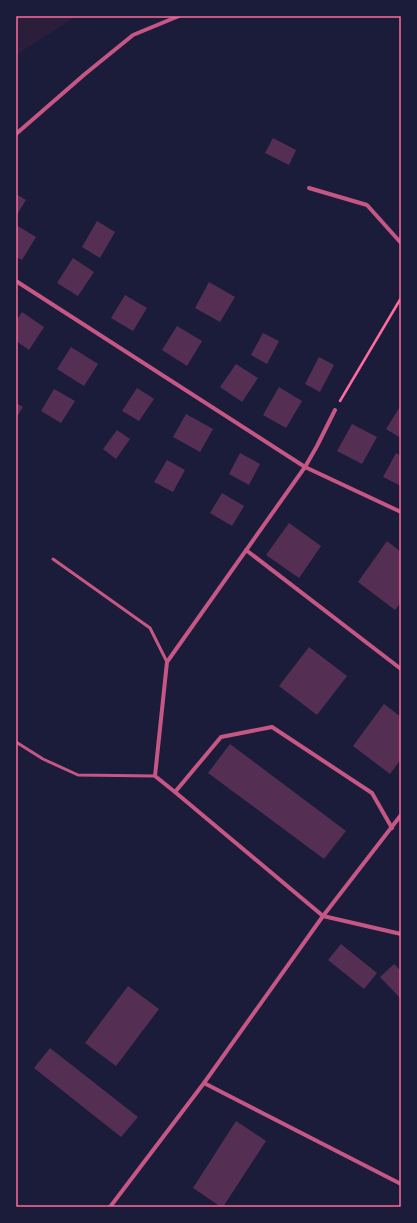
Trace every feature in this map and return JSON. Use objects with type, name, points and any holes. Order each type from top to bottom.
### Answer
[{"type":"street","points":[[16,134],[85,74],[133,35],[179,16]]},
{"type":"street","points":[[310,188],[367,205],[401,243]]},
{"type":"street","points":[[16,281],[305,467],[401,512]]},
{"type":"street","points":[[335,410],[305,467],[167,662],[155,776],[323,916],[401,934]]},
{"type":"street","points":[[246,550],[401,669]]},
{"type":"street","points":[[176,792],[221,737],[272,727],[372,793],[392,828]]},
{"type":"street","points":[[110,1207],[204,1083],[323,916],[401,815]]},
{"type":"street","points":[[204,1083],[401,1184]]},
{"type":"lane","points":[[53,559],[150,628],[167,662]]},
{"type":"lane","points":[[16,742],[43,759],[78,775],[155,776]]},
{"type":"path","points":[[335,410],[401,298]]},
{"type":"shaded area","points":[[16,16],[77,16],[16,55]]},
{"type":"building","points":[[273,138],[296,150],[289,165],[265,153]]},
{"type":"building","points":[[16,194],[26,200],[16,216]]},
{"type":"building","points":[[97,221],[115,232],[100,258],[82,247]]},
{"type":"building","points":[[16,225],[36,237],[22,260],[16,257]]},
{"type":"building","points":[[73,258],[94,272],[78,296],[57,283]]},
{"type":"building","points":[[209,282],[235,297],[220,322],[195,308]]},
{"type":"building","points":[[125,295],[147,308],[133,331],[111,318]]},
{"type":"building","points":[[22,312],[44,327],[29,350],[16,341],[16,321]]},
{"type":"building","points":[[177,326],[202,341],[187,366],[162,350]]},
{"type":"building","points":[[263,333],[279,341],[267,364],[251,355]]},
{"type":"building","points":[[71,347],[98,364],[84,386],[57,369]]},
{"type":"building","points":[[319,357],[334,365],[320,392],[305,384]]},
{"type":"building","points":[[236,364],[258,378],[242,402],[220,387]]},
{"type":"building","points":[[279,387],[302,401],[286,428],[263,415]]},
{"type":"building","points":[[137,388],[154,399],[139,421],[122,411]]},
{"type":"building","points":[[54,389],[75,401],[61,423],[41,411]]},
{"type":"building","points":[[16,403],[23,407],[16,418]]},
{"type":"building","points":[[401,405],[401,434],[399,437],[386,429]]},
{"type":"building","points":[[186,414],[213,429],[200,452],[173,437]]},
{"type":"building","points":[[352,424],[377,437],[362,464],[337,451]]},
{"type":"building","points":[[117,430],[130,439],[116,459],[103,449]]},
{"type":"building","points":[[240,453],[260,464],[249,485],[229,474]]},
{"type":"building","points":[[396,453],[401,456],[401,486],[383,477]]},
{"type":"building","points":[[167,460],[185,470],[173,492],[154,482]]},
{"type":"building","points":[[222,493],[244,506],[232,526],[210,513]]},
{"type":"building","points":[[289,523],[321,546],[299,578],[266,555]]},
{"type":"building","points":[[387,541],[401,552],[401,602],[395,610],[358,582]]},
{"type":"building","points":[[309,647],[347,676],[317,715],[279,686]]},
{"type":"building","points":[[384,704],[401,717],[401,759],[390,774],[353,746]]},
{"type":"building","points":[[230,744],[346,831],[324,859],[208,773]]},
{"type":"building","points":[[341,944],[377,973],[364,989],[328,960]]},
{"type":"building","points":[[394,964],[401,971],[401,999],[380,977]]},
{"type":"building","points":[[128,986],[159,1009],[116,1066],[85,1043]]},
{"type":"building","points":[[50,1048],[138,1117],[121,1137],[34,1068]]},
{"type":"building","points":[[236,1121],[266,1141],[223,1207],[221,1207],[193,1188]]}]
